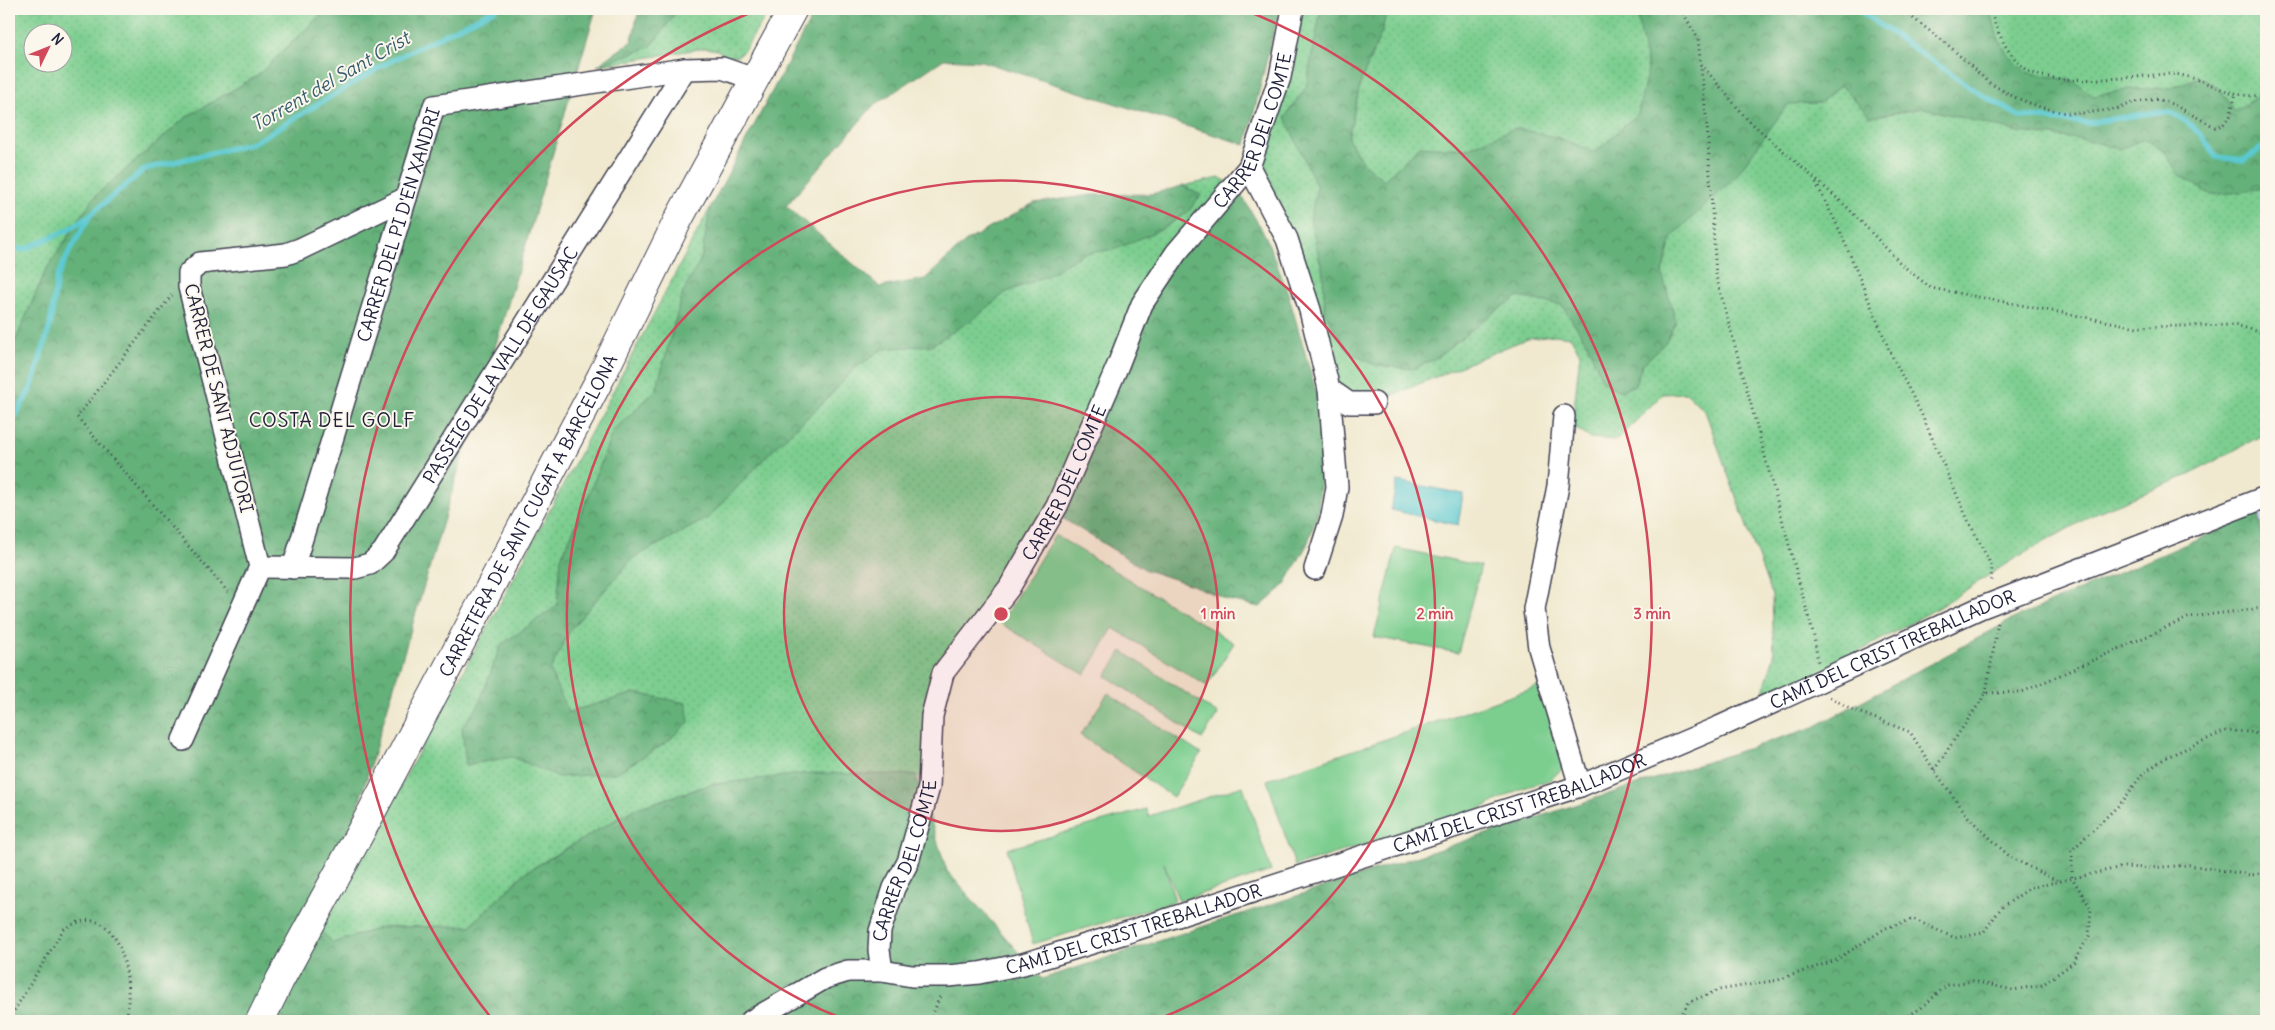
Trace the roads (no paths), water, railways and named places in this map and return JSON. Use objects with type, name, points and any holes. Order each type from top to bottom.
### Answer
[{"type":"main road","name":"CARRETERA DE SANT CUGAT A BARCELONA","points":[[260,1021],[596,386],[678,220],[793,9]]},
{"type":"street","name":"CARRER DEL COMTE","points":[[882,970],[879,950],[880,931],[894,888],[908,862],[929,787],[932,716],[943,673],[1009,588],[1057,506],[1118,365],[1142,304],[1176,253],[1249,167],[1280,77],[1293,9]]},
{"type":"street","name":"CARRER DEL PI D'EN XANDRI","points":[[293,568],[434,106],[685,69],[722,68],[754,79]]},
{"type":"street","name":"PASSEIG DE LA VALL DE GAUSAC","points":[[260,567],[355,568],[370,564],[383,552],[685,69]]},
{"type":"street","points":[[1249,167],[1287,238],[1310,310],[1330,389],[1337,486],[1332,516],[1315,568]]},
{"type":"street","name":"CARRER DE SANT ADJUTORI","points":[[260,567],[189,287],[189,273],[200,263],[286,254],[406,198]]},
{"type":"street","points":[[1330,389],[1349,403],[1374,403]]},
{"type":"street","points":[[1564,416],[1558,486],[1534,609],[1538,648],[1580,786]]},
{"type":"street","name":"CAMÍ DEL CRIST TREBALLADOR","points":[[751,1021],[824,978],[848,971],[882,970],[912,976],[948,976],[979,973],[1023,964],[1580,786],[2001,600],[2266,497]]},
{"type":"street","points":[[183,740],[260,567]]},
{"type":"water","points":[[1397,481],[1463,494],[1458,525],[1391,510]]},
{"type":"waterway","name":"Torrent del Sant Crist","points":[[9,428],[31,388],[50,326],[57,278],[68,254],[91,214],[145,169],[253,143],[389,62],[496,9]]},
{"type":"waterway","name":"Torrent del Sant Crist","points":[[1857,9],[1980,94],[2020,116],[2088,123],[2157,112],[2172,113],[2187,122],[2201,135],[2216,157],[2244,160],[2266,145]]},
{"type":"waterway","points":[[9,246],[23,250],[70,229],[90,215]]},
{"type":"district","name":"COSTA DEL GOLF","points":[[332,420]]}]
